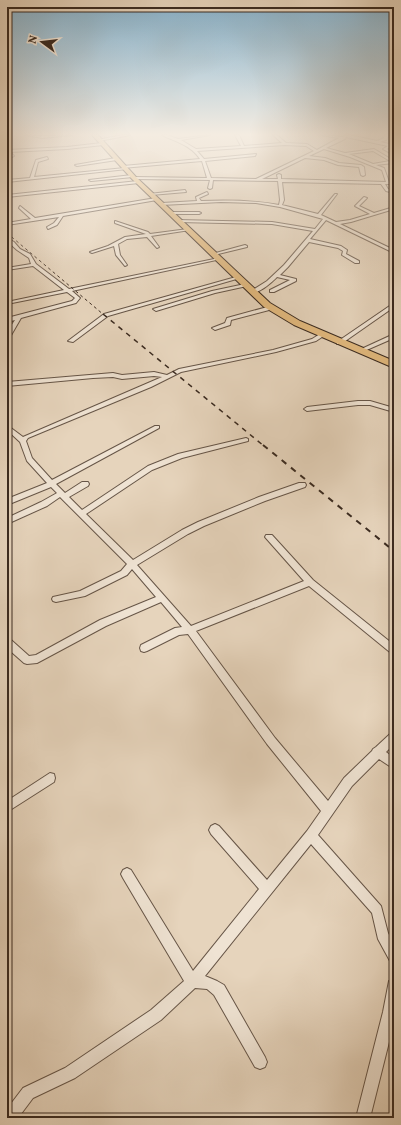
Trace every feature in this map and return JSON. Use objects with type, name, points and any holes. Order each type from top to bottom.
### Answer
[{"type":"highway","points":[[143,188],[271,308],[290,320],[339,343],[394,365]]},
{"type":"street","points":[[7,196],[70,188]]},
{"type":"street","points":[[280,188],[282,200],[280,206]]},
{"type":"street","points":[[385,188],[394,192]]},
{"type":"street","points":[[7,224],[156,199],[185,191]]},
{"type":"street","points":[[199,201],[197,198],[207,193]]},
{"type":"street","points":[[319,215],[336,195]]},
{"type":"street","points":[[365,198],[357,206],[374,214]]},
{"type":"street","points":[[156,199],[256,202],[280,206],[319,215],[394,252]]},
{"type":"street","points":[[20,207],[35,220]]},
{"type":"street","points":[[335,223],[350,221],[394,208]]},
{"type":"street","points":[[170,213],[199,213]]},
{"type":"street","points":[[48,228],[56,224],[61,216]]},
{"type":"street","points":[[253,292],[276,275],[295,256],[326,218]]},
{"type":"street","points":[[178,221],[220,219],[282,224],[316,230]]},
{"type":"street","points":[[116,222],[149,235],[157,247]]},
{"type":"street","points":[[92,252],[126,238],[188,230]]},
{"type":"street","points":[[7,320],[74,302],[78,298],[34,265],[32,259],[17,248],[15,244],[8,240]]},
{"type":"street","points":[[307,240],[339,247],[345,251],[345,255],[357,262]]},
{"type":"street","points":[[116,243],[118,255],[125,265]]},
{"type":"street","points":[[7,303],[217,256],[245,246]]},
{"type":"street","points":[[7,269],[34,265]]},
{"type":"street","points":[[272,291],[294,280],[276,275]]},
{"type":"street","points":[[72,341],[106,316],[238,278]]},
{"type":"street","points":[[156,309],[245,285]]},
{"type":"street","points":[[339,343],[394,305]]},
{"type":"street","points":[[215,328],[228,324],[229,319],[271,308]]},
{"type":"street","points":[[7,337],[18,318]]},
{"type":"street","points":[[23,440],[26,437],[179,371],[274,351],[314,340],[322,335]]},
{"type":"street","points":[[360,351],[394,336]]},
{"type":"street","points":[[7,384],[113,375],[122,377],[154,374],[168,377]]},
{"type":"street","points":[[307,409],[370,403],[394,410]]},
{"type":"street","points":[[7,427],[23,440],[29,458],[51,484],[132,564],[190,630],[271,742],[328,810]]},
{"type":"street","points":[[7,502],[51,484],[157,427]]},
{"type":"street","points":[[81,514],[150,468],[180,456],[246,440]]},
{"type":"street","points":[[7,521],[86,484]]},
{"type":"street","points":[[56,599],[82,594],[124,573],[132,564],[201,524],[302,484]]},
{"type":"street","points":[[269,537],[310,582],[394,650]]},
{"type":"street","points":[[144,648],[178,631],[190,630],[310,582]]},
{"type":"street","points":[[7,642],[27,660],[37,659],[103,623],[162,598]]},
{"type":"street","points":[[9,1118],[28,1093],[70,1073],[150,1020],[192,982],[311,835],[348,782],[394,737]]},
{"type":"street","points":[[377,752],[394,764]]},
{"type":"street","points":[[7,807],[50,778]]},
{"type":"street","points":[[215,830],[267,889]]},
{"type":"street","points":[[311,835],[377,910],[382,935],[394,957]]},
{"type":"street","points":[[127,874],[192,982]]},
{"type":"street","points":[[192,982],[206,982],[212,984],[219,990],[260,1062]]},
{"type":"street","points":[[362,1118],[390,1012],[394,986]]},
{"type":"railway","points":[[7,233],[104,315]]},
{"type":"railway","points":[[103,314],[264,446]]},
{"type":"railway","points":[[263,445],[394,551]]}]
